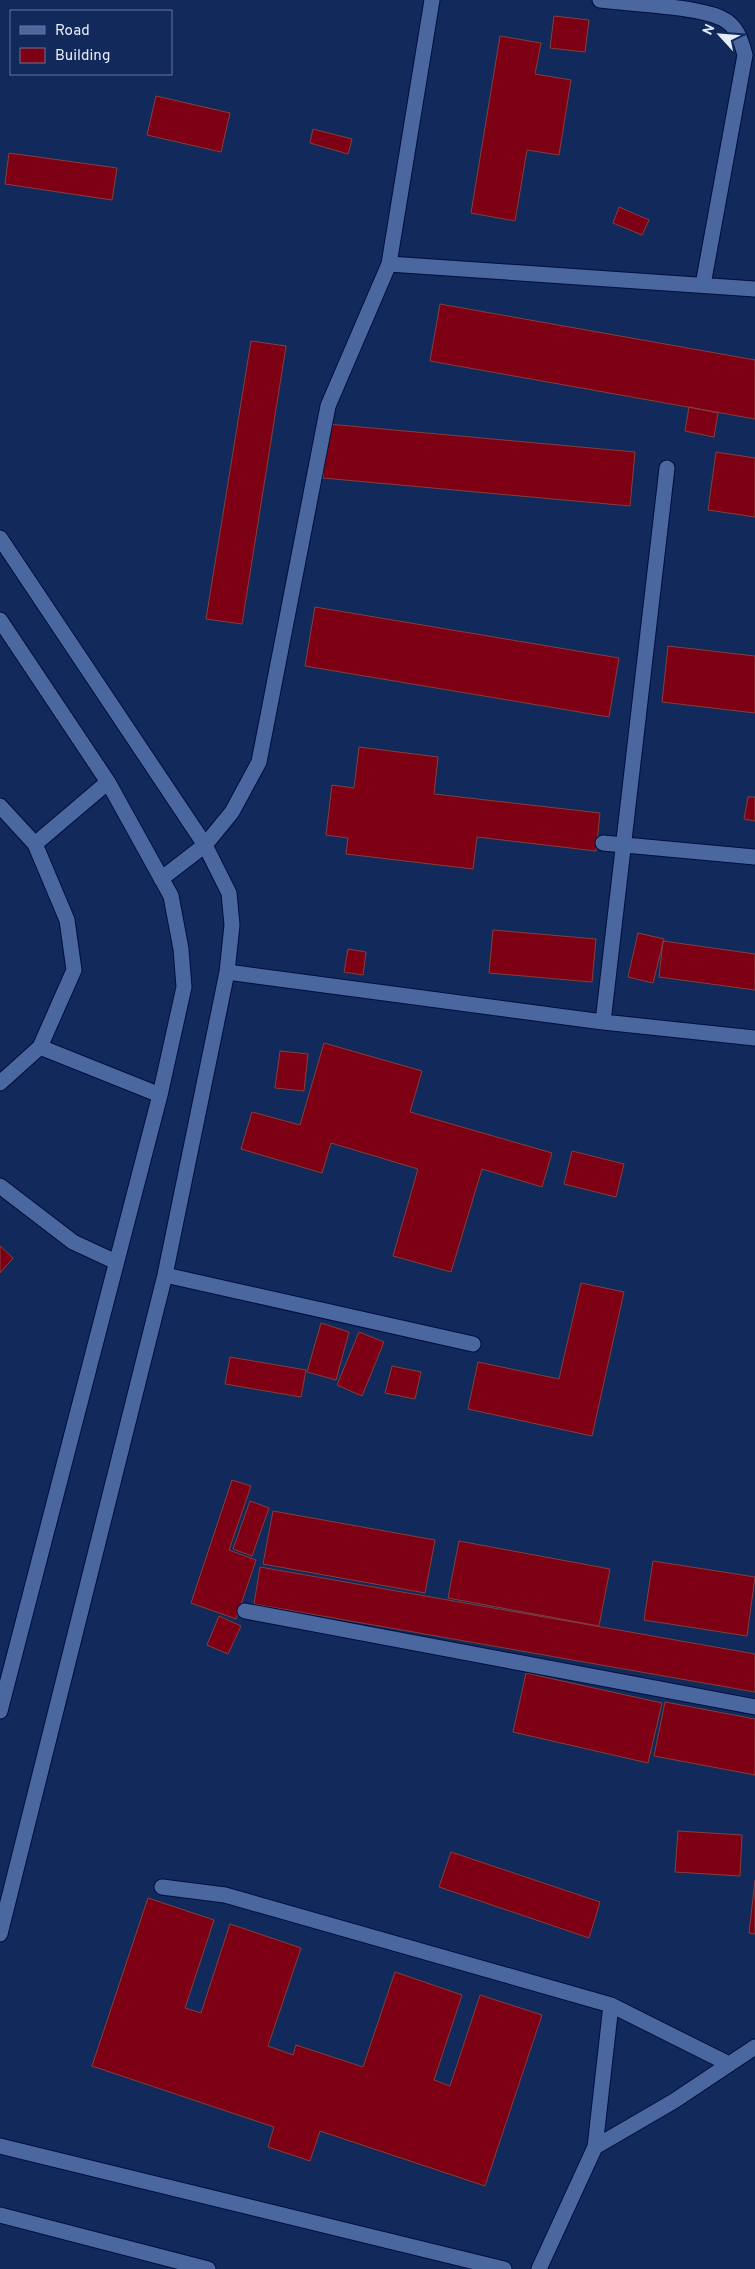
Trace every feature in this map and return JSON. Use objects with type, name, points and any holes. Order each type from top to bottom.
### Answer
[{"type":"street","points":[[161,879],[205,845],[232,812],[259,762],[328,406],[389,264],[432,0]]},
{"type":"street","points":[[600,0],[688,10],[722,18],[740,34],[745,55],[703,285]]},
{"type":"street","points":[[389,264],[755,289]]},
{"type":"street","points":[[603,1022],[668,468]]},
{"type":"street","points":[[0,538],[205,845],[229,893],[232,925],[228,972],[165,1275],[0,1934]]},
{"type":"street","points":[[0,620],[108,782],[171,896],[184,987],[160,1095],[0,1711]]},
{"type":"street","points":[[35,844],[108,782]]},
{"type":"street","points":[[0,806],[35,844],[67,920],[74,970],[40,1047],[0,1083]]},
{"type":"street","points":[[603,843],[755,857]]},
{"type":"street","points":[[228,972],[603,1022],[755,1038]]},
{"type":"street","points":[[40,1047],[160,1095]]},
{"type":"street","points":[[0,1186],[73,1242],[116,1262]]},
{"type":"street","points":[[165,1275],[473,1344]]},
{"type":"street","points":[[245,1611],[755,1707]]},
{"type":"street","points":[[162,1887],[225,1895],[611,2005],[730,2064]]},
{"type":"street","points":[[539,2269],[595,2147],[611,2005]]},
{"type":"street","points":[[595,2147],[674,2101],[755,2047]]},
{"type":"street","points":[[0,2146],[504,2269]]},
{"type":"street","points":[[0,2215],[208,2269]]},
{"type":"building","points":[[554,16],[589,20],[585,52],[550,48]]},
{"type":"building","points":[[500,36],[541,43],[535,74],[571,80],[559,155],[527,150],[515,221],[471,213]]},
{"type":"building","points":[[156,96],[230,113],[221,152],[147,135]]},
{"type":"building","points":[[313,129],[352,139],[348,154],[310,143]]},
{"type":"building","points":[[9,153],[117,168],[112,200],[5,184]]},
{"type":"building","points":[[619,207],[649,220],[642,235],[613,223]]},
{"type":"building","points":[[440,304],[755,360],[755,419],[430,361]]},
{"type":"building","points":[[251,341],[286,346],[242,624],[206,619]]},
{"type":"building","points":[[689,407],[718,413],[714,437],[685,431]]},
{"type":"building","points":[[328,424],[635,452],[630,506],[323,478]]},
{"type":"building","points":[[716,452],[755,458],[755,517],[708,510]]},
{"type":"building","points":[[315,607],[619,658],[609,717],[305,666]]},
{"type":"building","points":[[668,646],[755,656],[755,713],[662,702]]},
{"type":"building","points":[[359,747],[438,757],[434,794],[600,813],[596,851],[477,837],[473,869],[346,854],[348,838],[326,835],[332,785],[354,788]]},
{"type":"building","points":[[748,797],[755,797],[755,821],[744,819]]},
{"type":"building","points":[[493,930],[596,939],[592,982],[489,973]]},
{"type":"building","points":[[638,933],[664,939],[653,983],[628,977]]},
{"type":"building","points":[[663,941],[755,954],[755,990],[659,977]]},
{"type":"building","points":[[348,949],[366,952],[363,975],[344,972]]},
{"type":"building","points":[[324,1043],[422,1071],[410,1112],[552,1153],[542,1187],[482,1169],[451,1272],[393,1256],[418,1169],[331,1143],[322,1173],[241,1149],[252,1112],[300,1125]]},
{"type":"building","points":[[280,1051],[308,1054],[304,1091],[275,1088]]},
{"type":"building","points":[[572,1151],[624,1164],[616,1197],[564,1184]]},
{"type":"building","points":[[0,1246],[13,1258],[0,1273]]},
{"type":"building","points":[[581,1283],[624,1292],[592,1436],[468,1409],[478,1362],[559,1379]]},
{"type":"building","points":[[321,1323],[349,1332],[336,1380],[307,1372]]},
{"type":"building","points":[[359,1332],[384,1342],[362,1396],[337,1385]]},
{"type":"building","points":[[230,1357],[306,1370],[301,1397],[225,1384]]},
{"type":"building","points":[[392,1366],[421,1372],[415,1399],[385,1393]]},
{"type":"building","points":[[232,1480],[251,1486],[229,1550],[256,1560],[236,1619],[191,1603]]},
{"type":"building","points":[[250,1501],[269,1508],[252,1556],[233,1549]]},
{"type":"building","points":[[273,1511],[435,1540],[425,1593],[263,1564]]},
{"type":"building","points":[[459,1541],[610,1569],[599,1626],[448,1598]]},
{"type":"building","points":[[653,1561],[755,1577],[747,1636],[644,1620]]},
{"type":"building","points":[[260,1567],[755,1654],[755,1692],[254,1604]]},
{"type":"building","points":[[219,1616],[241,1626],[228,1654],[207,1645]]},
{"type":"building","points":[[526,1673],[662,1703],[648,1763],[513,1732]]},
{"type":"building","points":[[665,1702],[755,1719],[755,1775],[654,1756]]},
{"type":"building","points":[[678,1831],[742,1835],[740,1876],[675,1872]]},
{"type":"building","points":[[451,1852],[600,1902],[589,1938],[439,1887]]},
{"type":"building","points":[[755,1880],[755,1934],[749,1933]]},
{"type":"building","points":[[148,1898],[214,1920],[185,2008],[201,2013],[230,1924],[301,1948],[268,2046],[293,2055],[296,2045],[363,2067],[395,1972],[462,1995],[434,2080],[450,2086],[480,1995],[542,2015],[485,2186],[320,2131],[310,2161],[268,2147],[274,2127],[92,2066]]}]
